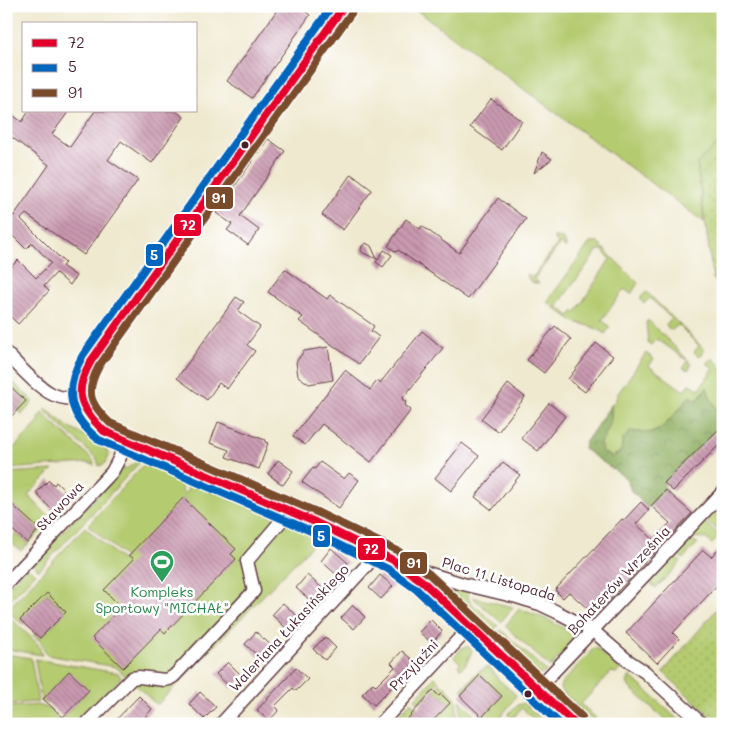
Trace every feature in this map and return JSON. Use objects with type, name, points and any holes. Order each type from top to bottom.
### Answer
[{"type":"street","points":[[344,6],[91,361],[83,373],[80,387],[82,399],[86,411],[104,431],[284,508],[401,564],[422,580],[575,724]]},
{"type":"street","points":[[6,353],[49,392],[70,400],[82,399]]},
{"type":"street","name":"Stawowa","points":[[6,584],[112,472],[120,457],[123,440]]},
{"type":"street","name":"Bohaterów Września","points":[[538,688],[723,492]]},
{"type":"street","points":[[86,724],[132,678],[165,680],[174,676],[254,591],[248,561],[282,520],[284,508]]},
{"type":"street","name":"Waleriana Łukasińskiego","points":[[221,724],[379,552]]},
{"type":"street","name":"Plac 11 Listopada","points":[[401,564],[455,582],[540,604],[592,630],[627,660],[645,672],[702,724]]},
{"type":"street","name":"Przyjaźni","points":[[380,724],[471,626]]},
{"type":"green space","points":[[411,6],[723,6],[723,140],[697,163],[704,222]]},
{"type":"green space","points":[[723,140],[723,288],[713,279],[697,163]]},
{"type":"green space","points":[[554,237],[562,239],[566,247],[560,244],[534,279],[539,283],[535,283],[528,278],[527,274],[533,277],[558,243]]},
{"type":"green space","points":[[597,242],[638,283],[631,294],[624,289],[602,320],[610,327],[605,334],[590,326],[574,322],[547,302],[589,244]],"holes":[[[598,250],[602,250],[610,259],[576,312],[569,316],[557,306]]]},
{"type":"green space","points":[[647,292],[704,349],[702,355],[698,356],[694,352],[699,346],[678,325],[672,330],[668,328],[666,324],[672,319],[650,298],[644,304],[641,297]]},
{"type":"green space","points":[[648,320],[691,363],[688,370],[683,368],[688,361],[657,339],[651,345],[648,343],[646,322]]},
{"type":"green space","points":[[646,353],[654,359],[649,366],[684,391],[689,384],[699,389],[713,369],[707,362],[714,359],[723,368],[723,408],[721,411],[717,410],[707,388],[697,400],[690,396],[658,431],[648,433],[631,431],[623,439],[621,451],[612,457],[602,452],[600,443],[610,425],[611,405]]},
{"type":"green space","points":[[6,376],[32,400],[31,405],[22,414],[18,410],[25,402],[6,392]]},
{"type":"green space","points":[[707,387],[717,410],[721,411],[723,408],[723,423],[663,483],[665,489],[648,508],[631,491],[627,479],[584,449],[585,443],[611,405],[610,425],[600,443],[602,452],[612,457],[621,452],[623,439],[631,431],[648,432],[658,430],[670,420],[690,396],[697,400]]},
{"type":"green space","points":[[47,409],[69,427],[103,446],[109,456],[106,463],[99,466],[97,459],[44,410]]},
{"type":"green space","points":[[42,413],[93,460],[94,465],[88,463],[6,469],[6,456],[39,422]]},
{"type":"green space","points":[[139,460],[141,461],[39,570],[32,563],[123,468],[126,469]]},
{"type":"green space","points":[[145,463],[176,475],[184,494],[188,490],[182,477],[207,488],[208,491],[214,493],[213,490],[229,497],[228,499],[232,501],[234,498],[249,505],[247,507],[256,508],[272,517],[321,536],[157,705],[116,667],[47,655],[40,641],[33,635],[35,633],[40,638],[66,612],[47,593],[21,620],[24,623],[22,624],[7,610],[85,527],[122,560],[125,557],[88,525]]},
{"type":"green space","points":[[53,470],[28,495],[52,520],[21,551],[9,541],[16,533],[27,543],[39,529],[6,499],[6,473]]},
{"type":"green space","points":[[723,503],[723,533],[722,534],[706,520]]},
{"type":"green space","points":[[705,522],[720,536],[712,544],[705,538],[692,536]]},
{"type":"green space","points":[[689,539],[698,543],[683,559],[676,553]]},
{"type":"green space","points":[[674,555],[681,562],[656,588],[649,582]]},
{"type":"green space","points":[[27,567],[35,574],[6,604],[6,589]]},
{"type":"green space","points":[[445,587],[467,591],[469,601],[498,626],[489,636],[441,591]]},
{"type":"green space","points":[[472,597],[513,607],[501,622]]},
{"type":"green space","points":[[723,602],[723,724],[719,724],[663,672]]},
{"type":"green space","points":[[519,609],[547,619],[576,635],[573,643],[550,667],[505,626]]},
{"type":"green space","points":[[6,614],[38,644],[42,655],[6,649]]},
{"type":"green space","points":[[501,630],[546,671],[540,675],[533,674],[493,639]]},
{"type":"green space","points":[[465,647],[469,647],[472,651],[466,664],[461,669],[458,666],[460,663],[454,657]]},
{"type":"green space","points":[[595,647],[621,669],[616,673],[611,672],[581,704],[596,718],[593,721],[560,688],[561,684]]},
{"type":"green space","points":[[6,654],[31,658],[38,702],[6,704]]},
{"type":"green space","points":[[35,659],[118,673],[121,677],[78,724],[68,721],[63,717],[88,690],[49,704],[41,701]]},
{"type":"green space","points":[[489,666],[498,679],[516,695],[503,713],[493,721],[482,717],[502,696],[480,675],[464,691],[462,689],[476,673]]},
{"type":"green space","points":[[630,676],[683,724],[670,724],[629,687],[627,682]]},
{"type":"green space","points":[[435,677],[439,681],[419,703],[415,699]]},
{"type":"green space","points":[[441,683],[456,698],[458,724],[430,724],[450,703],[434,691]]},
{"type":"green space","points":[[460,700],[476,716],[475,724],[461,724]]},
{"type":"green space","points":[[411,702],[417,708],[405,721],[408,724],[391,724]]},
{"type":"green space","points":[[524,703],[546,724],[538,724],[522,708],[514,717],[507,715],[517,705]]},
{"type":"green space","points":[[37,705],[48,708],[64,724],[6,724],[6,707]]},
{"type":"building","points":[[280,6],[298,6],[310,15],[252,98],[227,81]]},
{"type":"building","points":[[491,99],[522,121],[502,150],[470,127]]},
{"type":"building","points":[[6,110],[22,122],[28,112],[68,112],[52,134],[70,147],[94,112],[177,112],[184,117],[152,163],[121,141],[108,160],[138,180],[84,255],[26,214],[21,219],[65,263],[62,266],[76,276],[70,285],[56,273],[44,286],[49,291],[18,324],[6,312],[6,272],[18,260],[36,278],[51,263],[32,243],[26,249],[6,229],[6,219],[11,214],[13,217],[49,165],[6,133]]},
{"type":"building","points":[[268,139],[285,151],[240,216],[259,230],[248,245],[227,230],[232,224],[216,213]]},
{"type":"building","points":[[542,152],[552,159],[534,173]]},
{"type":"building","points":[[351,174],[372,190],[343,230],[322,215]]},
{"type":"building","points":[[498,198],[526,219],[468,299],[398,250],[396,252],[388,246],[406,219],[420,229],[422,226],[459,253]]},
{"type":"building","points":[[366,243],[371,246],[377,259],[363,253],[361,250],[362,246]]},
{"type":"building","points":[[384,250],[392,255],[383,267],[376,262]]},
{"type":"building","points":[[285,269],[327,299],[330,295],[374,326],[371,331],[379,337],[359,364],[299,321],[303,317],[268,292]]},
{"type":"building","points":[[236,297],[244,302],[238,311],[260,327],[247,345],[255,351],[227,389],[219,383],[207,400],[177,378]]},
{"type":"building","points":[[555,326],[571,339],[544,373],[527,360]]},
{"type":"building","points":[[422,331],[443,348],[402,399],[411,410],[371,462],[322,424],[305,445],[293,436],[345,370],[370,390],[377,381],[380,383]]},
{"type":"building","points":[[596,343],[613,356],[585,392],[568,379]]},
{"type":"building","points":[[328,347],[333,380],[309,384],[298,376],[296,362],[304,351]]},
{"type":"building","points":[[508,384],[525,397],[498,432],[481,419]]},
{"type":"building","points":[[11,387],[26,401],[6,422],[6,392]]},
{"type":"building","points":[[549,403],[565,416],[538,451],[521,438]]},
{"type":"building","points":[[218,422],[265,440],[268,443],[259,469],[226,457],[229,450],[210,443]]},
{"type":"building","points":[[723,425],[723,441],[673,491],[664,483]]},
{"type":"building","points":[[462,443],[479,456],[451,491],[435,478]]},
{"type":"building","points":[[278,460],[293,471],[283,485],[268,474]]},
{"type":"building","points":[[320,462],[344,479],[349,473],[359,480],[339,508],[302,482]]},
{"type":"building","points":[[503,462],[520,475],[492,510],[475,497]]},
{"type":"building","points":[[49,480],[54,485],[56,482],[69,495],[53,511],[36,493]]},
{"type":"building","points":[[666,490],[692,513],[601,609],[593,602],[588,609],[569,592],[563,598],[555,590],[622,519],[624,520],[641,502],[649,510],[636,524],[654,540],[670,523],[651,506]]},
{"type":"building","name":"Kompleks Sportowy \"MICHAŁ\"","points":[[183,498],[236,549],[231,554],[236,559],[165,633],[161,629],[123,668],[92,638],[121,607],[104,590],[134,559],[129,555]]},
{"type":"building","points":[[6,499],[39,529],[27,543],[6,524]]},
{"type":"building","points":[[723,544],[723,579],[673,633],[679,639],[657,663],[626,633],[703,550],[711,557]]},
{"type":"building","points":[[331,548],[348,563],[337,575],[321,561]]},
{"type":"building","points":[[307,575],[323,589],[312,602],[296,588]]},
{"type":"building","points":[[380,575],[393,586],[381,599],[369,588]]},
{"type":"building","points":[[47,593],[66,612],[40,638],[20,620]]},
{"type":"building","points":[[283,603],[298,617],[287,629],[272,615]]},
{"type":"building","points":[[353,605],[365,617],[354,629],[341,618]]},
{"type":"building","points":[[431,620],[442,631],[432,643],[419,632]]},
{"type":"building","points":[[256,632],[272,646],[260,658],[245,644]]},
{"type":"building","points":[[325,637],[336,648],[325,660],[313,649]]},
{"type":"building","points":[[402,651],[415,662],[374,705],[362,694],[373,683],[376,686],[395,667],[391,663]]},
{"type":"building","points":[[228,662],[243,677],[232,689],[216,674]]},
{"type":"building","points":[[296,668],[308,679],[296,691],[293,688],[275,706],[279,710],[269,721],[257,710]]},
{"type":"building","points":[[69,671],[89,690],[63,717],[43,699]]},
{"type":"building","points":[[480,675],[502,696],[482,717],[460,696]]},
{"type":"building","points":[[433,690],[439,696],[441,694],[450,703],[430,724],[403,724]]},
{"type":"building","points":[[200,692],[216,707],[204,719],[189,704]]},
{"type":"building","points":[[139,696],[152,709],[139,724],[112,724]]},
{"type":"transit line","name":"5","points":[[332,6],[83,355],[77,368],[71,391],[75,411],[89,431],[99,440],[311,531],[388,569],[416,589],[560,724]]},
{"type":"transit line","name":"72","points":[[344,6],[91,361],[82,382],[81,399],[89,414],[104,431],[315,522],[393,560],[422,581],[575,724]]},
{"type":"transit line","name":"91","points":[[352,12],[99,366],[92,383],[91,397],[97,409],[110,423],[319,513],[398,551],[429,574],[582,717]]},
{"type":"place","name":"Kompleks Sportowy \"MICHAŁ\"","points":[[162,583]]}]
